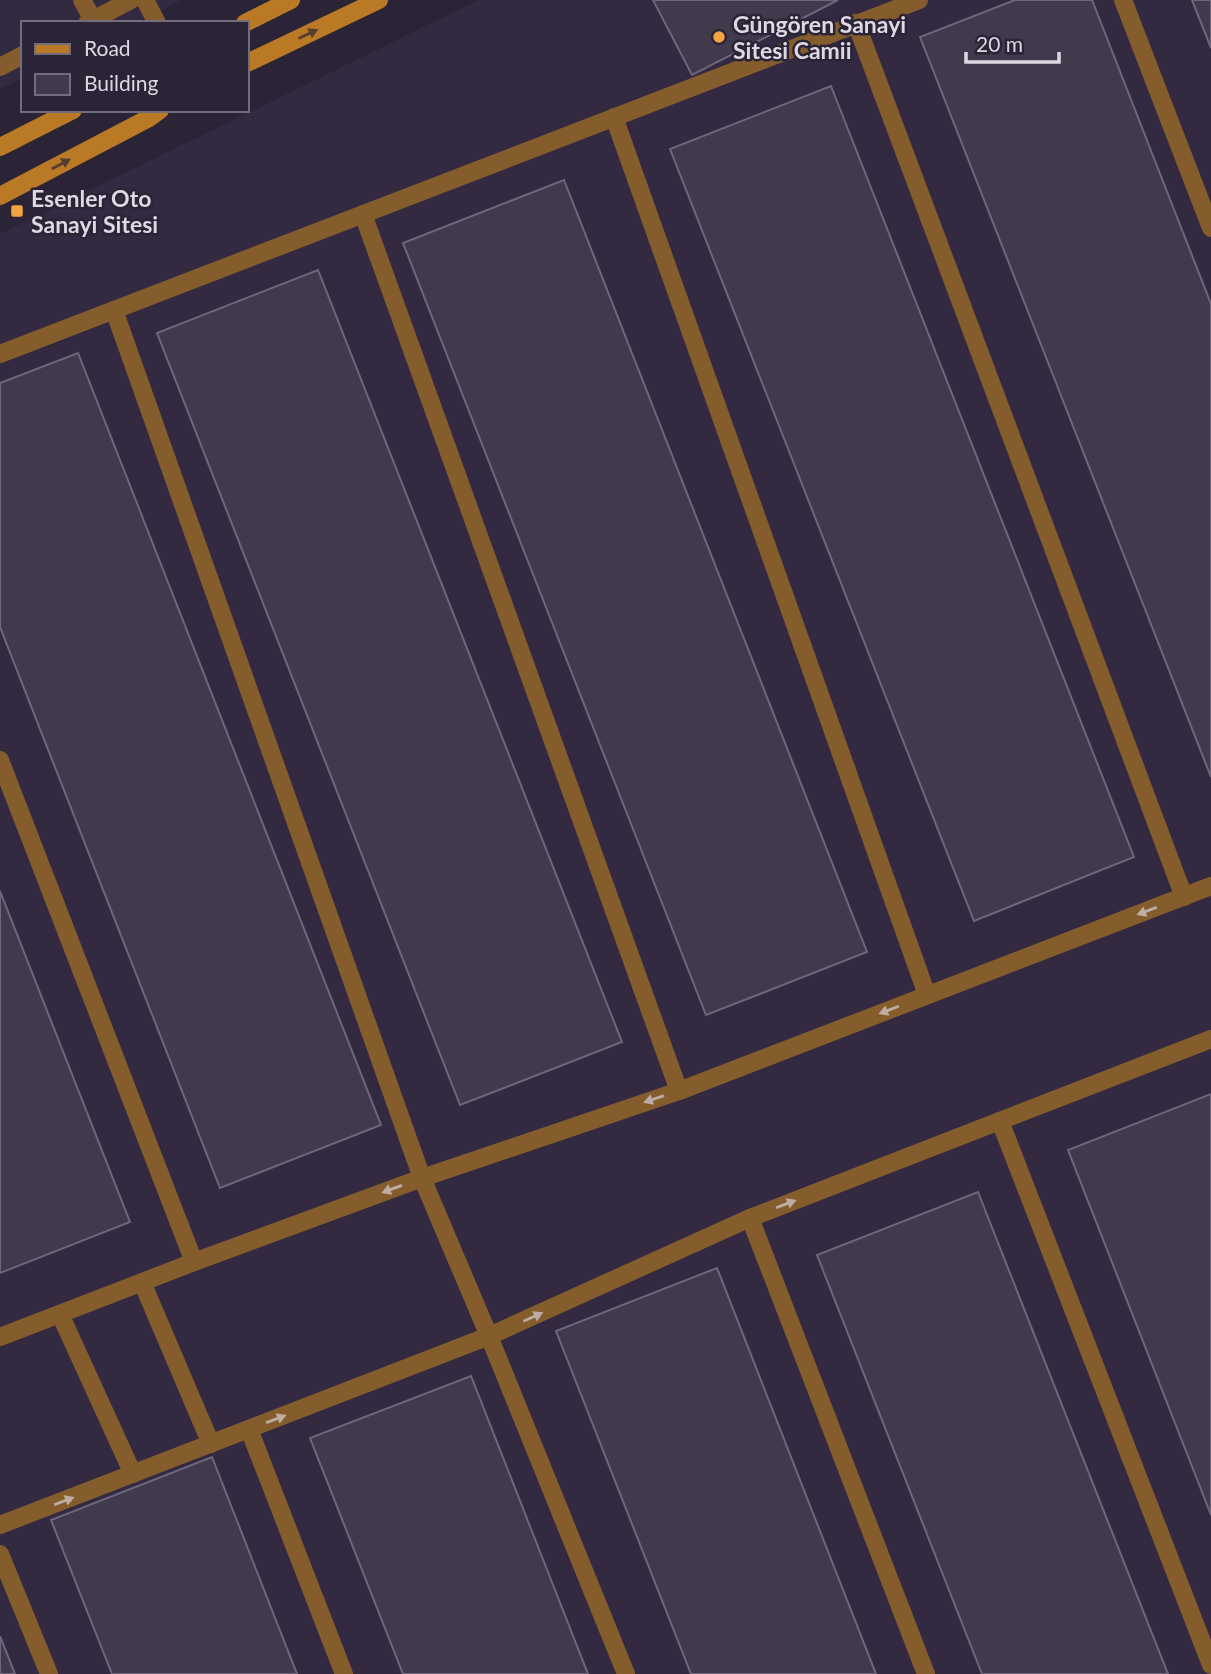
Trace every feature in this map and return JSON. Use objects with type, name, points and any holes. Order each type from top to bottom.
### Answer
[{"type":"main road","points":[[248,21],[291,0]]},
{"type":"main road","points":[[248,63],[379,0]]},
{"type":"main road","points":[[0,148],[69,112]]},
{"type":"main road","points":[[0,195],[151,113]]},
{"type":"street","points":[[82,0],[92,21]]},
{"type":"street","points":[[94,21],[131,0]]},
{"type":"street","points":[[145,0],[156,21]]},
{"type":"street","points":[[0,354],[919,0]]},
{"type":"street","points":[[1123,0],[1211,228]]},
{"type":"street","points":[[856,23],[1184,897]]},
{"type":"street","points":[[0,67],[21,56]]},
{"type":"street","points":[[614,117],[927,996]]},
{"type":"street","points":[[363,214],[679,1091]]},
{"type":"street","points":[[114,310],[422,1178],[626,1674]]},
{"type":"street","points":[[0,760],[194,1262]]},
{"type":"street","points":[[0,1337],[422,1178],[679,1091],[1211,886]]},
{"type":"street","points":[[0,1525],[489,1336],[750,1218],[1211,1039]]},
{"type":"street","points":[[1000,1121],[1211,1665]]},
{"type":"street","points":[[750,1218],[926,1674]]},
{"type":"street","points":[[142,1282],[211,1444]]},
{"type":"street","points":[[60,1314],[133,1474]]},
{"type":"street","points":[[250,1429],[344,1674]]},
{"type":"street","points":[[0,1554],[49,1674]]},
{"type":"shaded area","points":[[0,0],[182,0],[139,21],[21,21],[21,79],[0,89]]},
{"type":"shaded area","points":[[479,0],[1211,0],[1211,1674],[0,1674],[0,234]]},
{"type":"building","name":"Güngören Sanayi Sitesi Camii","points":[[653,0],[838,0],[692,75]]},
{"type":"building","points":[[1015,0],[1092,0],[1211,304],[1211,777],[920,37]]},
{"type":"building","points":[[1192,0],[1211,0],[1211,48]]},
{"type":"building","points":[[831,86],[1134,857],[974,921],[670,149]]},
{"type":"building","points":[[564,180],[867,952],[706,1015],[403,243]]},
{"type":"building","points":[[318,270],[622,1042],[460,1105],[157,333]]},
{"type":"building","points":[[78,353],[381,1125],[220,1188],[0,627],[0,383]]},
{"type":"building","points":[[0,891],[130,1222],[0,1273]]},
{"type":"building","points":[[1211,1094],[1211,1515],[1068,1150]]},
{"type":"building","points":[[978,1192],[1168,1674],[982,1674],[817,1255]]},
{"type":"building","points":[[717,1268],[876,1674],[691,1674],[556,1331]]},
{"type":"building","points":[[471,1376],[588,1674],[403,1674],[310,1438]]},
{"type":"building","points":[[212,1457],[297,1674],[112,1674],[51,1520]]},
{"type":"building","points":[[0,1636],[15,1674],[0,1674]]},
{"type":"place","name":"Güngören Sanayi Sitesi Camii","points":[[719,37]]},
{"type":"place","name":"Esenler Oto Sanayi Sitesi","points":[[17,211]]}]
